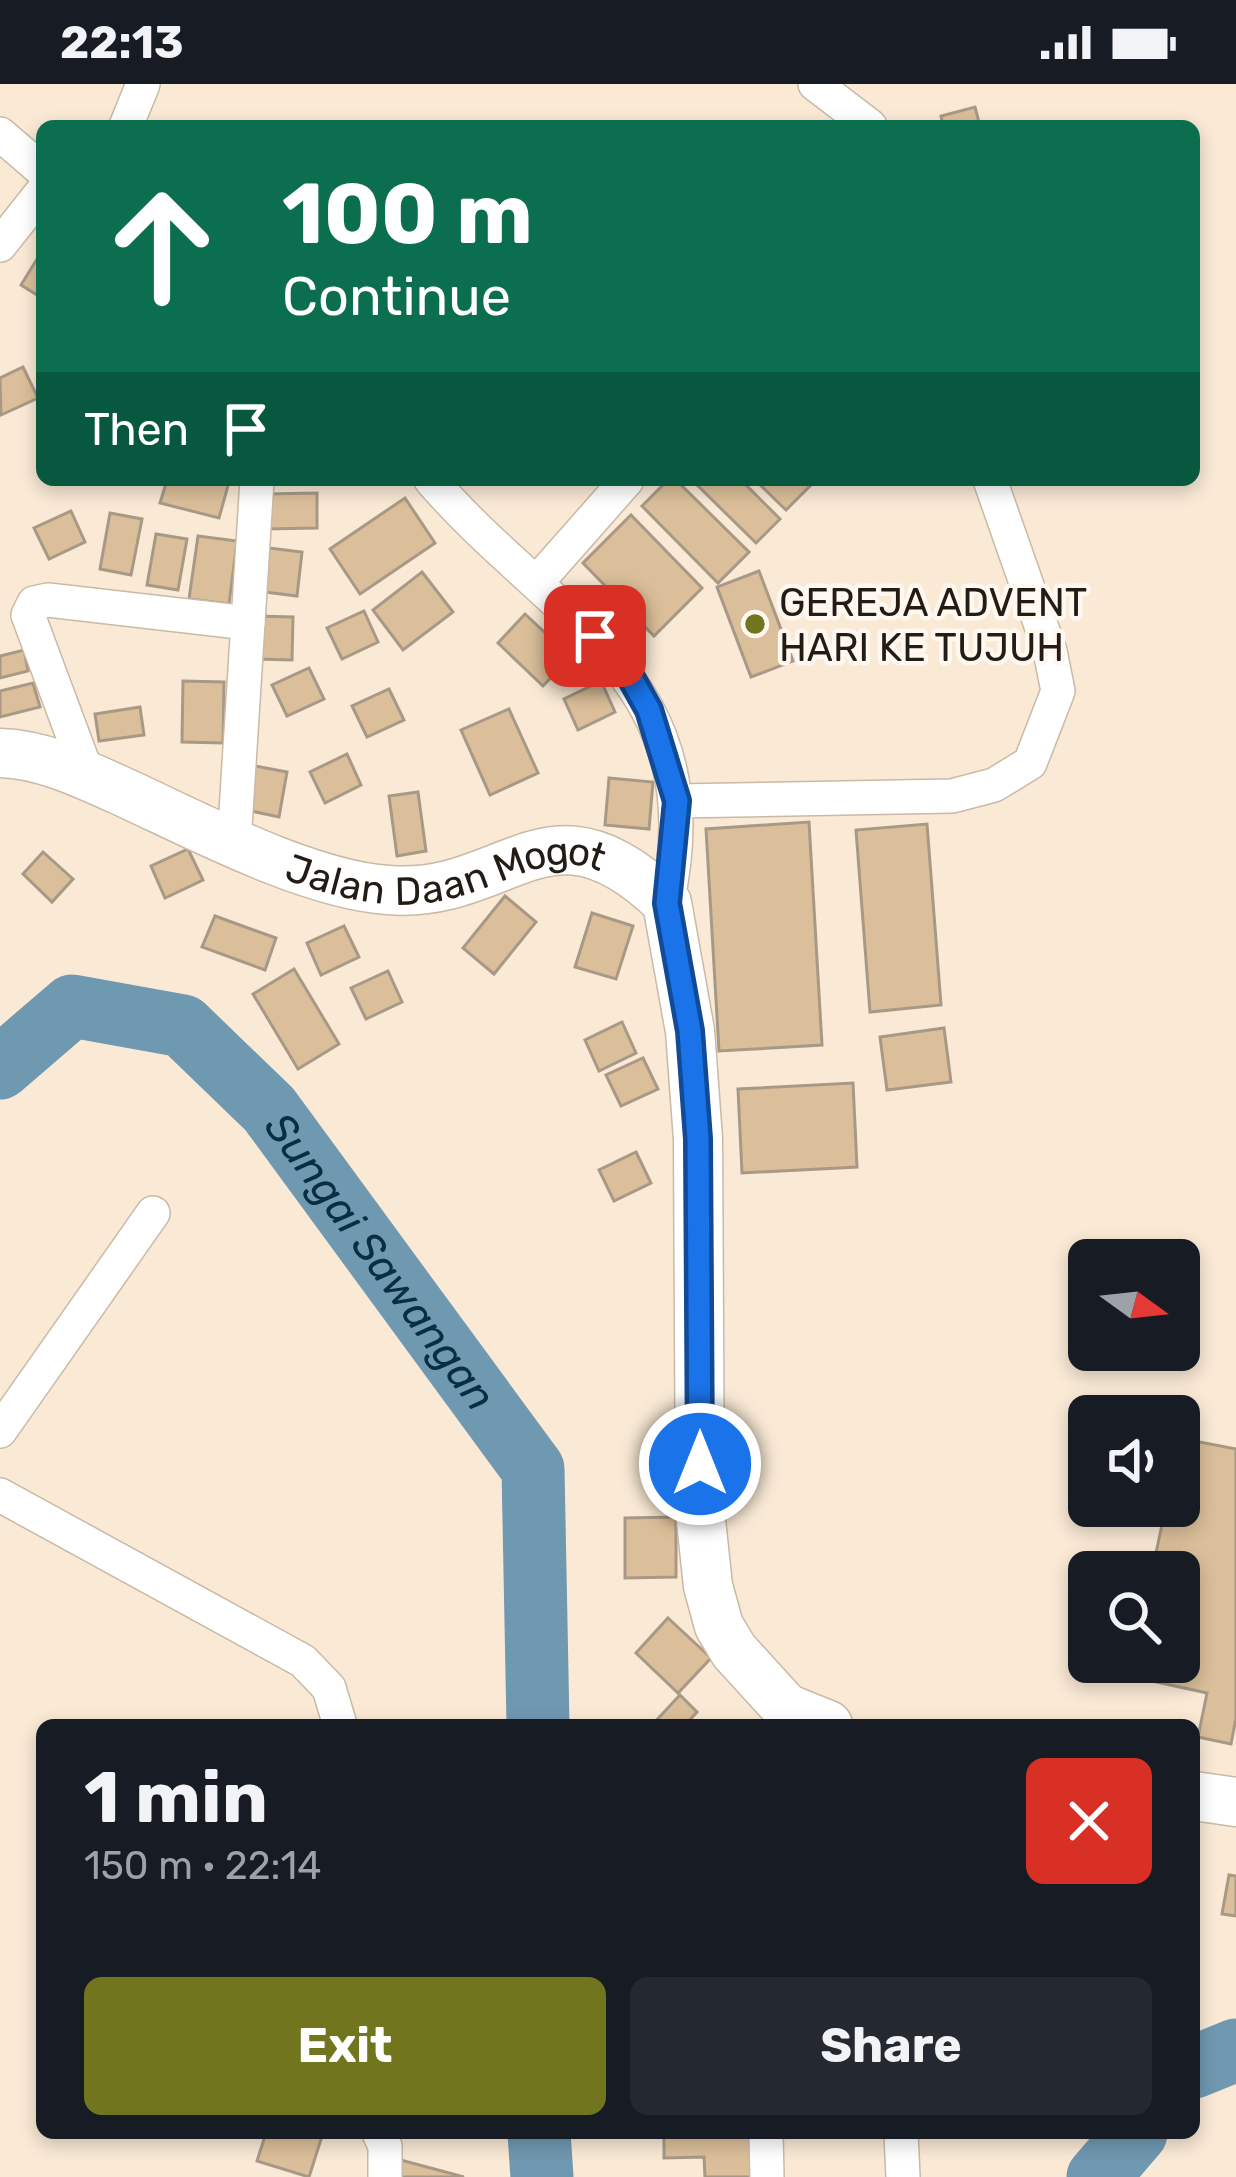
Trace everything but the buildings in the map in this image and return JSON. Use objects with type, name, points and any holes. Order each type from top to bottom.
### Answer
[{"type":"main road","name":"Jalan Daan Mogot","points":[[0,753],[21,754],[88,776],[234,843],[390,891],[442,884],[555,847],[580,849],[628,869],[667,903]]},
{"type":"main road","points":[[667,903],[690,1031],[698,1139],[700,1511],[708,1586],[719,1626],[734,1651],[797,1719]]},
{"type":"main road","points":[[1200,1797],[1236,1802]]},
{"type":"street","points":[[128,120],[143,84]]},
{"type":"street","points":[[814,84],[862,120]]},
{"type":"street","points":[[0,134],[36,165]]},
{"type":"street","points":[[0,245],[36,200]]},
{"type":"street","points":[[234,843],[257,486]]},
{"type":"street","points":[[436,486],[630,676],[670,766],[677,801],[667,903]]},
{"type":"street","points":[[536,582],[622,486]]},
{"type":"street","points":[[677,801],[952,796],[994,785],[1030,764],[1058,691],[1051,651],[992,486]]},
{"type":"street","points":[[88,776],[28,614],[34,603],[48,600],[248,623]]},
{"type":"street","points":[[0,1431],[154,1213]]},
{"type":"street","points":[[0,1496],[303,1661],[329,1688],[338,1719]]},
{"type":"street","points":[[382,2139],[385,2177]]},
{"type":"street","points":[[766,2139],[767,2177]]},
{"type":"street","points":[[901,2139],[903,2177]]},
{"type":"waterway","name":"Sungai Sawangan","points":[[0,1068],[72,1006],[183,1026],[269,1109],[533,1469],[538,1719]]},
{"type":"waterway","name":"Sungai Sawangan","points":[[1200,2065],[1236,2050]]},
{"type":"waterway","name":"Sungai Sawangan","points":[[539,2139],[542,2177]]},
{"type":"waterway","name":"Sungai Sawangan","points":[[1098,2177],[1131,2139]]},
{"type":"place","name":"GEREJA ADVENT HARI KE TUJUH","points":[[755,624]]},
{"type":"route","points":[[595,636],[630,676],[649,710],[670,766],[677,801],[679,828],[667,903],[690,1031],[698,1139],[700,1464]]}]
